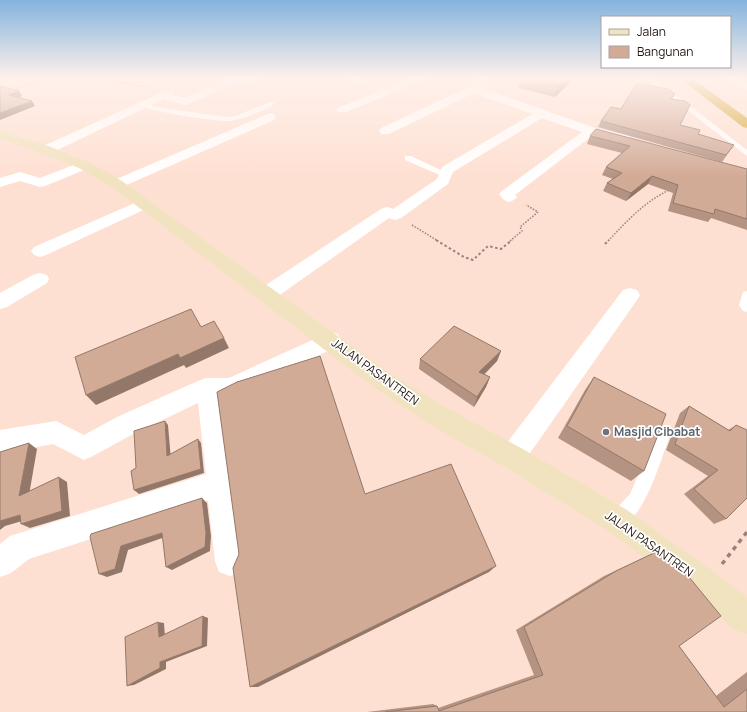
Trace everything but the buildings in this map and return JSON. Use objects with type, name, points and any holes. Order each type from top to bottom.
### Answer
[{"type":"highway","points":[[728,110],[747,124]]},
{"type":"main road","name":"JALAN PASANTREN","points":[[0,135],[46,150],[84,165],[117,184],[330,340],[380,379],[436,415],[512,457],[617,520],[706,585],[747,618]]},
{"type":"street","points":[[46,150],[131,110]]},
{"type":"street","points":[[117,184],[271,110]]},
{"type":"street","points":[[385,131],[429,110]]},
{"type":"street","points":[[534,110],[591,131],[634,142]]},
{"type":"street","points":[[267,294],[387,212],[395,215],[443,181],[447,170],[542,113]]},
{"type":"street","points":[[509,197],[507,194],[591,131]]},
{"type":"street","points":[[3,190],[37,183],[84,165]]},
{"type":"street","points":[[40,251],[144,204]]},
{"type":"street","points":[[0,302],[40,279]]},
{"type":"street","points":[[512,457],[630,295]]},
{"type":"street","points":[[230,561],[210,402],[215,395],[330,340]]},
{"type":"street","points":[[0,442],[56,432],[84,448],[126,425],[206,388],[231,387]]},
{"type":"street","points":[[0,562],[21,547],[221,483]]},
{"type":"lane","points":[[165,110],[228,119],[270,110]]},
{"type":"lane","points":[[692,110],[747,154]]},
{"type":"lane","points":[[408,158],[445,174]]},
{"type":"lane","points":[[747,295],[745,305],[747,308]]},
{"type":"lane","points":[[617,520],[636,500],[661,439]]},
{"type":"path","points":[[605,244],[640,208],[673,187]]},
{"type":"path","points":[[395,215],[464,257],[473,260],[488,246],[501,249],[522,231],[520,227],[538,212],[509,197]]},
{"type":"path","points":[[706,585],[747,532]]},
{"type":"place","name":"Masjid Cibabat","points":[[606,432]]}]
